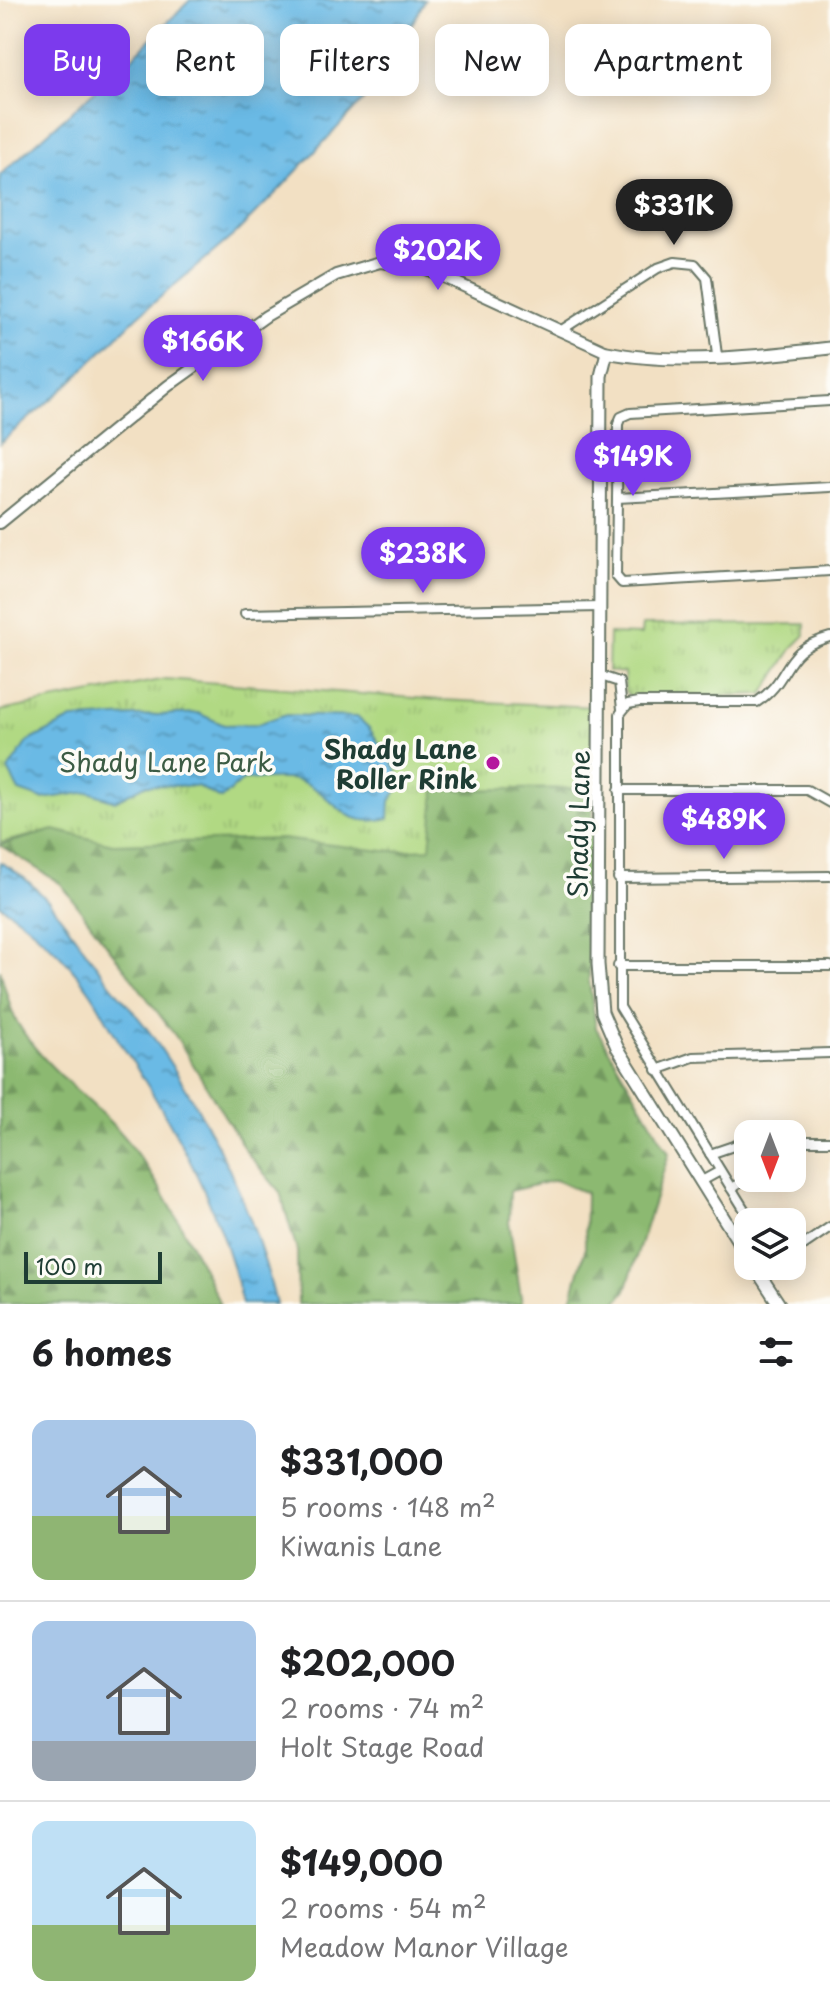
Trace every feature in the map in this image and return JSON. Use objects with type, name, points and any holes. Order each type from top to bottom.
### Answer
[{"type":"main road","points":[[607,352],[644,357],[830,348]]},
{"type":"main road","name":"Shady Lane","points":[[607,352],[601,376],[598,964],[602,1012],[632,1075],[734,1235]]},
{"type":"main road","points":[[763,1280],[779,1304]]},
{"type":"street","points":[[0,523],[168,386],[266,316],[336,275],[380,262],[422,267],[607,352]]},
{"type":"street","points":[[560,331],[658,268],[686,262],[695,264],[707,278],[717,355]]},
{"type":"street","points":[[830,401],[630,413],[621,417],[618,424],[616,576],[622,583],[830,571]]},
{"type":"street","points":[[617,498],[830,487]]},
{"type":"street","points":[[245,614],[600,607]]},
{"type":"street","points":[[622,709],[639,702],[757,702],[767,695],[801,647],[830,637]]},
{"type":"street","points":[[601,676],[619,682],[622,709],[618,878],[620,1007],[743,1208]]},
{"type":"street","points":[[619,790],[807,790],[830,803]]},
{"type":"street","points":[[618,878],[830,876]]},
{"type":"street","points":[[618,966],[830,966]]},
{"type":"street","points":[[657,1070],[693,1057],[830,1053]]},
{"type":"street","points":[[806,1142],[830,1141]]},
{"type":"street","points":[[710,1154],[734,1146]]},
{"type":"street","points":[[700,1182],[720,1171]]},
{"type":"street","points":[[806,1243],[830,1227]]},
{"type":"green space","points":[[805,624],[805,635],[794,646],[763,694],[631,698],[625,691],[624,673],[608,671],[609,634],[641,635],[642,625]]},
{"type":"green space","name":"Shady Lane Park","points":[[165,679],[441,700],[595,707],[593,788],[435,790],[430,849],[384,851],[282,839],[113,844],[54,830],[0,843],[0,711]]},
{"type":"green space","points":[[593,788],[589,981],[596,1028],[669,1153],[626,1290],[615,1304],[570,1304],[585,1250],[586,1193],[555,1180],[510,1191],[509,1222],[522,1304],[298,1304],[297,1251],[280,1192],[247,1153],[177,1038],[61,884],[0,845],[54,830],[113,844],[282,839],[384,851],[429,849],[435,790]]},
{"type":"green space","points":[[0,970],[14,1016],[27,1037],[49,1064],[113,1125],[145,1165],[186,1234],[220,1304],[0,1304]]},
{"type":"water","points":[[190,0],[425,0],[412,24],[280,24],[280,96],[367,96],[235,234],[138,316],[69,384],[0,443],[0,175],[89,96],[130,96],[130,60],[146,44],[146,96],[264,96],[264,24],[166,24]]},
{"type":"water","points":[[198,713],[224,725],[258,724],[283,715],[357,717],[369,728],[396,769],[399,788],[390,801],[389,818],[359,820],[312,787],[300,781],[280,778],[243,780],[221,799],[197,786],[145,785],[115,801],[89,792],[42,799],[19,791],[8,770],[27,742],[72,719]]},
{"type":"water","points":[[0,862],[31,884],[57,912],[149,1031],[175,1070],[243,1200],[276,1304],[242,1304],[222,1234],[176,1134],[79,977],[48,943],[0,905]]},
{"type":"place","name":"Shady Lane Roller Rink","points":[[493,763]]}]
